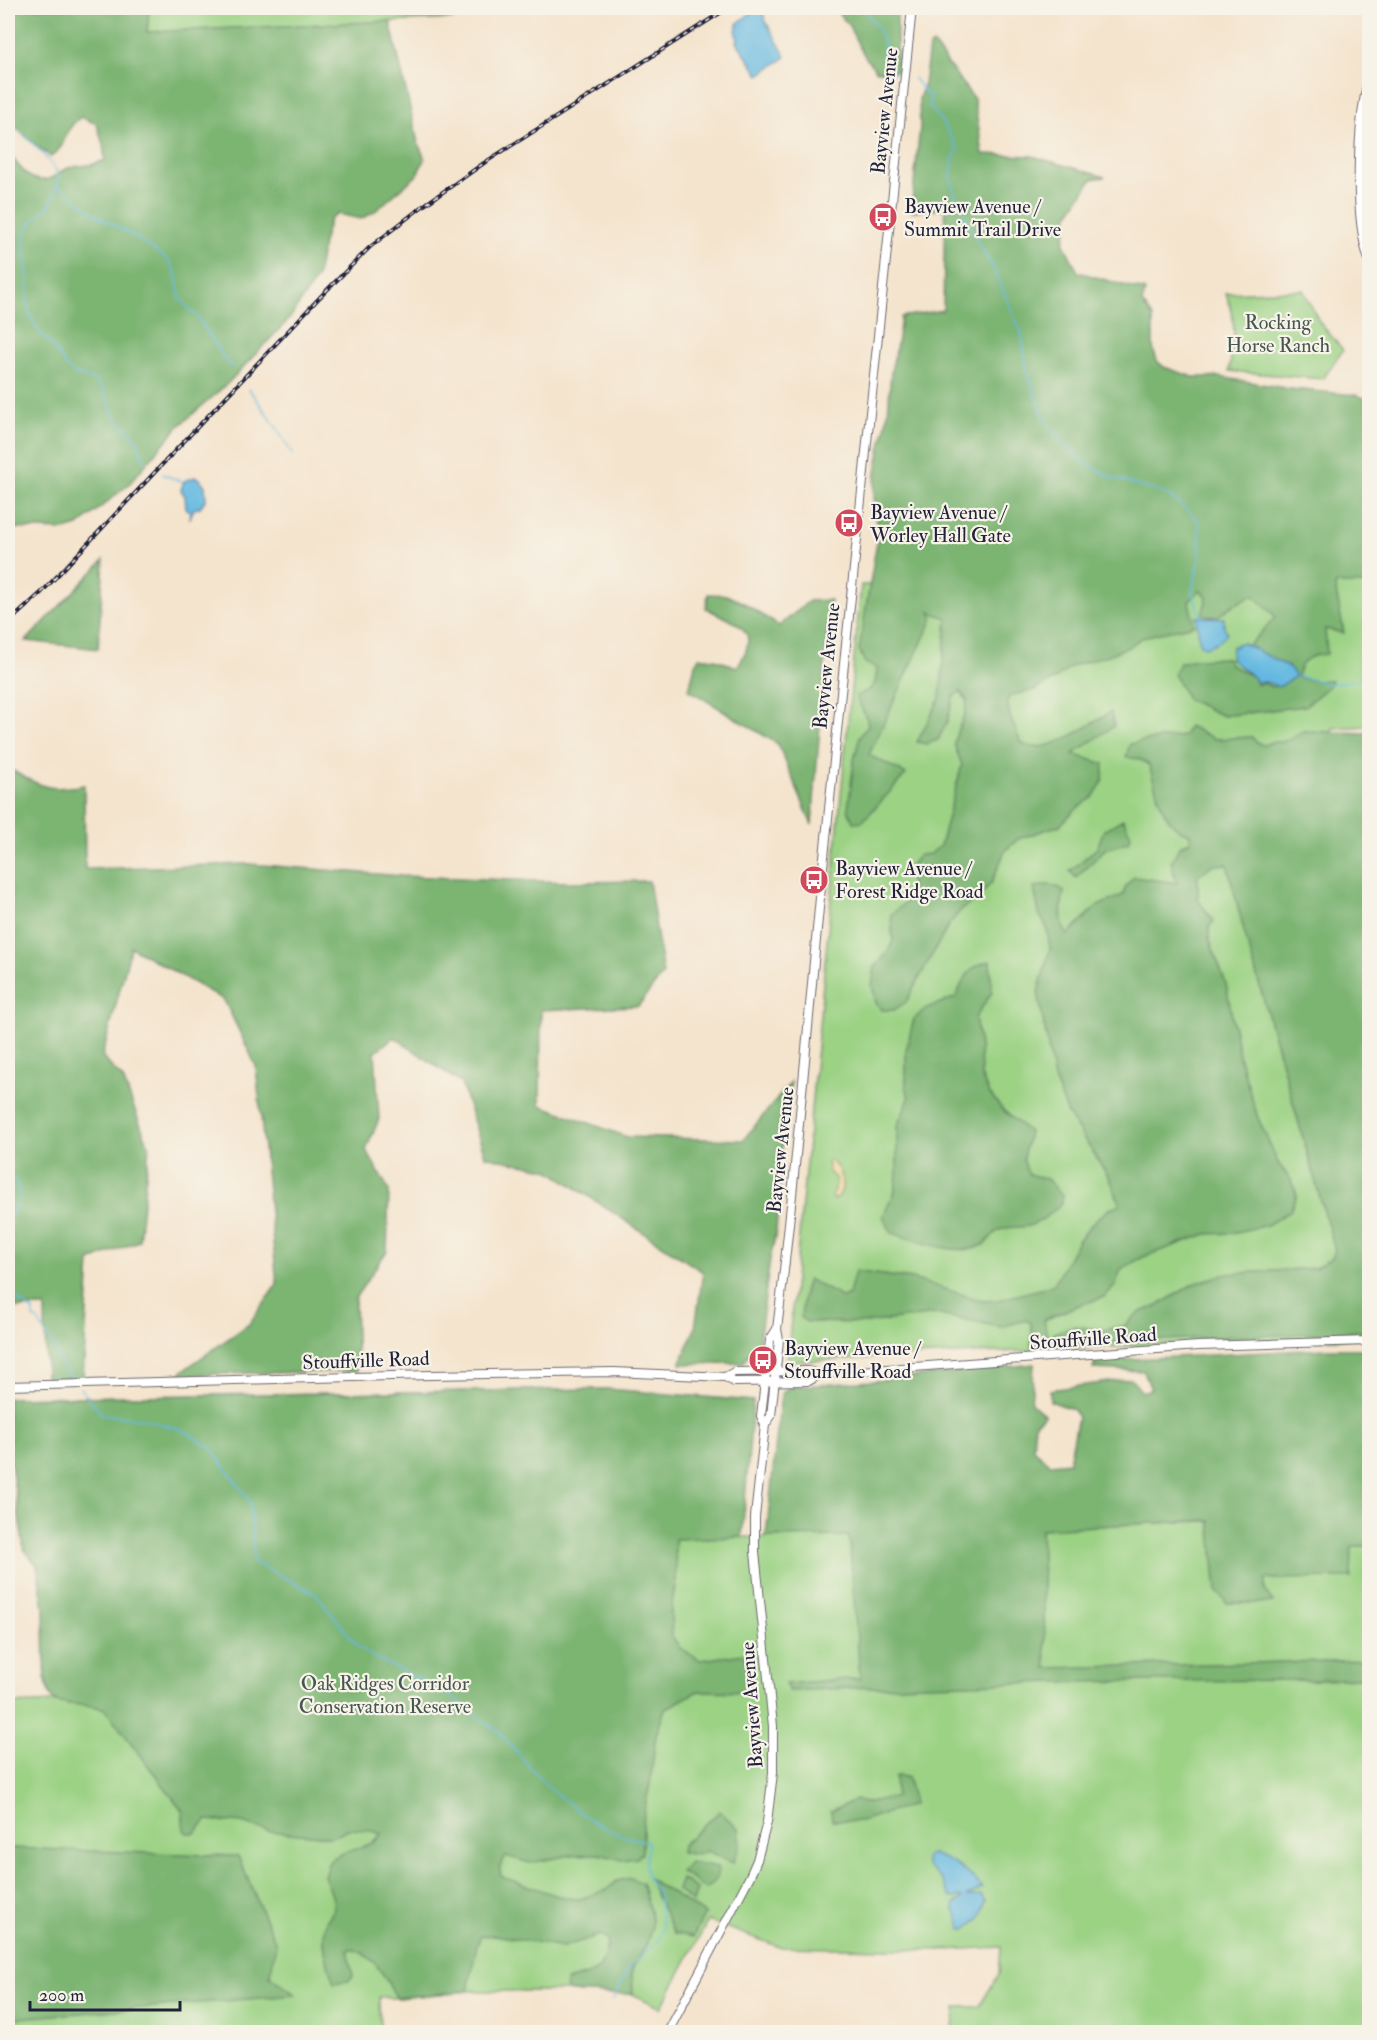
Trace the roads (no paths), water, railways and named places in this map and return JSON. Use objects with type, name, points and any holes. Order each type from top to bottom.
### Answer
[{"type":"main road","name":"Bayview Avenue","points":[[668,2032],[757,1860],[767,1822],[773,1773],[773,1726],[755,1552],[755,1517],[765,1425],[771,1416],[776,1372],[779,1340],[777,1329],[796,1166],[854,549],[912,8]]},
{"type":"main road","points":[[1370,74],[1364,100],[1359,168],[1361,229],[1370,262]]},
{"type":"main road","name":"Bayview Avenue","points":[[765,1425],[761,1416],[770,1340],[777,1329]]},
{"type":"main road","name":"Stouffville Road","points":[[726,1377],[734,1372],[808,1371],[820,1374],[1198,1346],[1370,1341]]},
{"type":"main road","name":"Stouffville Road","points":[[8,1386],[431,1374],[614,1372],[726,1377],[734,1382],[809,1381],[820,1374]]},
{"type":"water","points":[[758,10],[765,16],[764,18],[786,57],[759,75],[737,42],[736,35],[737,24]]},
{"type":"water","points":[[199,478],[205,486],[206,499],[200,507],[194,509],[189,519],[190,511],[186,509],[185,496],[181,490],[184,481]]},
{"type":"water","points":[[1196,617],[1224,618],[1224,627],[1227,632],[1215,643],[1205,647],[1200,645]]},
{"type":"water","points":[[1243,643],[1289,667],[1296,676],[1279,687],[1266,682],[1257,682],[1231,659],[1232,646],[1236,647],[1236,644]]},
{"type":"water","points":[[932,1854],[960,1867],[982,1888],[966,1897],[981,1895],[986,1901],[980,1918],[966,1929],[962,1929],[954,1907],[955,1903],[962,1899],[961,1897],[951,1898],[941,1879],[926,1865],[926,1858]]},
{"type":"waterway","points":[[865,8],[878,28],[884,44],[883,53],[891,70],[895,73]]},
{"type":"waterway","points":[[914,78],[925,93],[931,97],[929,107],[941,120],[958,149],[953,158],[950,175],[955,195],[977,241],[994,269],[1021,332],[1027,369],[1036,398],[1048,424],[1079,458],[1091,466],[1113,478],[1166,494],[1199,522],[1200,559],[1192,591],[1199,612],[1204,617]]},
{"type":"waterway","points":[[8,122],[45,156],[59,177],[53,199],[29,225],[23,238],[30,315],[40,333],[51,344],[68,369],[75,374],[94,380],[103,390],[116,419],[136,438],[146,462]]},
{"type":"waterway","points":[[58,185],[96,215],[134,236],[168,260],[175,272],[180,299],[199,319],[224,358],[233,367]]},
{"type":"waterway","points":[[249,389],[277,428],[292,454]]},
{"type":"waterway","points":[[162,474],[183,482]]},
{"type":"waterway","points":[[1296,676],[1331,684],[1356,680],[1370,674]]},
{"type":"waterway","points":[[8,997],[13,1019],[8,1048],[11,1068],[8,1072]]},
{"type":"waterway","points":[[8,1171],[16,1182],[19,1194],[16,1206],[8,1217]]},
{"type":"waterway","points":[[8,1283],[15,1297],[33,1311],[34,1318],[38,1320],[48,1339],[55,1346],[61,1364],[73,1380]]},
{"type":"waterway","points":[[80,1388],[102,1414],[145,1419],[182,1430],[210,1447],[250,1501],[254,1562],[316,1594],[357,1645],[373,1657],[438,1688],[497,1730],[549,1788],[590,1820],[619,1835],[648,1842],[645,1866],[648,1880],[658,1892],[663,1928],[659,1940],[629,1968],[613,1999]]},
{"type":"railway","points":[[8,623],[42,592],[370,247],[484,163],[728,8]]},
{"type":"place","name":"Bayview Avenue / Summit Trail Drive","points":[[883,217]]},
{"type":"place","name":"Bayview Avenue / Worley Hall Gate","points":[[849,523]]},
{"type":"place","name":"Bayview Avenue / Forest Ridge Road","points":[[814,880]]},
{"type":"place","name":"Bayview Avenue / Stouffville Road","points":[[763,1360]]},
{"type":"park label","name":"Rocking Horse Ranch","points":[[1278,334]]},
{"type":"park label","name":"Oak Ridges Corridor Conservation Reserve","points":[[385,1694]]}]
